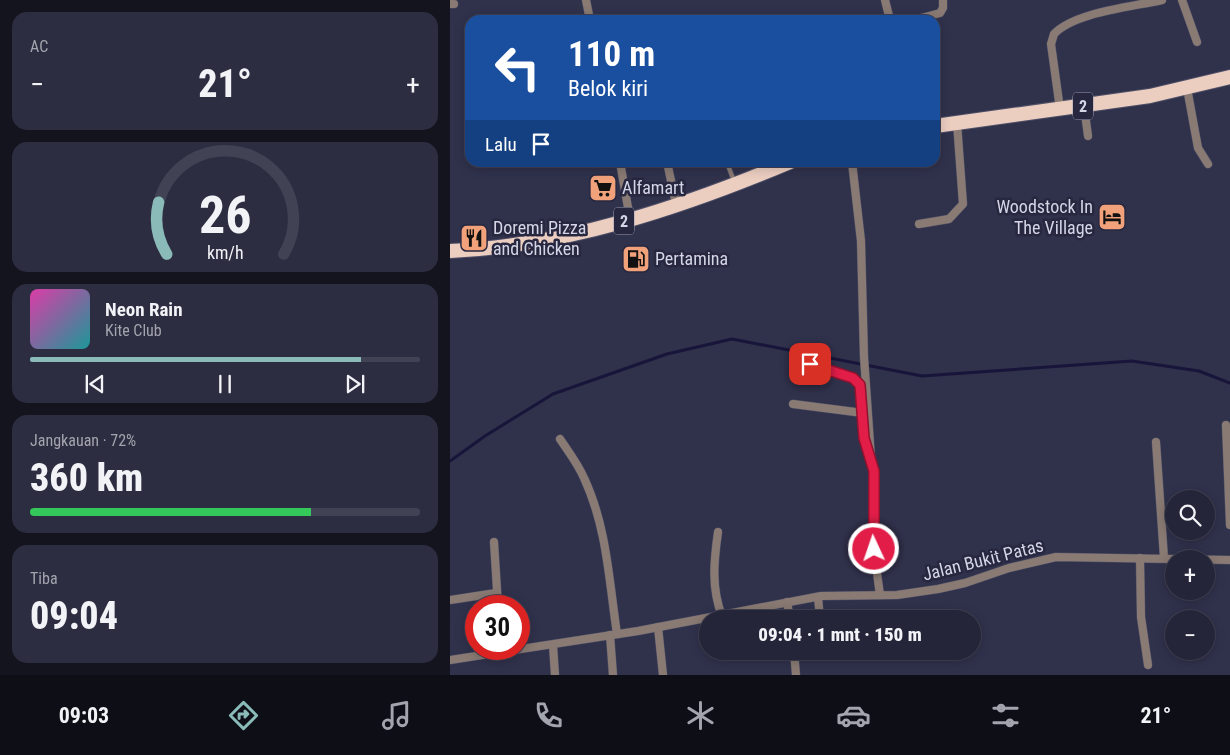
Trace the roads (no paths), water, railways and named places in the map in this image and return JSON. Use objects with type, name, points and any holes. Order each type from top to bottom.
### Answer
[{"type":"highway","name":"2","points":[[940,125],[1084,106],[1188,88],[1230,77]]},
{"type":"highway","name":"2","points":[[450,251],[500,246],[580,232],[630,219],[676,204],[736,184],[778,167]]},
{"type":"street","points":[[586,0],[589,15]]},
{"type":"street","points":[[885,0],[889,15]]},
{"type":"street","points":[[933,15],[940,13],[944,8],[943,0]]},
{"type":"street","points":[[1060,109],[1051,44],[1054,34],[1068,23],[1162,0]]},
{"type":"street","points":[[1182,0],[1196,42]]},
{"type":"street","points":[[1188,88],[1198,148],[1208,164]]},
{"type":"street","points":[[1084,106],[1088,136]]},
{"type":"street","points":[[919,224],[948,218],[963,204],[957,123]]},
{"type":"street","points":[[621,167],[630,219]]},
{"type":"street","points":[[669,167],[676,204]]},
{"type":"street","points":[[853,167],[861,241],[864,368],[871,458],[874,471],[872,537],[880,595]]},
{"type":"street","points":[[810,364],[858,381],[865,444],[871,458]]},
{"type":"street","points":[[793,404],[863,413]]},
{"type":"street","points":[[1226,425],[1230,525]]},
{"type":"street","points":[[560,438],[584,477],[596,510],[608,563],[613,635],[612,675]]},
{"type":"street","points":[[1156,442],[1164,558]]},
{"type":"street","points":[[718,532],[713,564],[721,610]]},
{"type":"street","points":[[450,600],[496,593],[494,542]]},
{"type":"street","name":"Jalan Bukit Patas","points":[[750,610],[818,597],[914,593],[965,583],[1016,566],[1056,557],[1230,560]]},
{"type":"street","points":[[1140,558],[1141,618],[1148,665]]},
{"type":"street","points":[[818,597],[819,610]]},
{"type":"street","points":[[787,602],[788,610]]},
{"type":"street","name":"Jalan Bukit Patas","points":[[530,648],[699,620]]},
{"type":"street","points":[[658,627],[663,675]]},
{"type":"street","points":[[553,645],[555,675]]},
{"type":"street","name":"Jalan Bukit Patas","points":[[450,660],[465,658]]},
{"type":"street","points":[[795,660],[796,675]]},
{"type":"lane","points":[[730,167],[730,174],[736,184]]},
{"type":"waterway","points":[[450,461],[485,436],[553,394],[667,354],[732,339],[922,376],[1132,361],[1199,371],[1230,383]]},
{"type":"place","name":"Alfamart","points":[[603,188]]},
{"type":"place","name":"Woodstock In The Village","points":[[1112,217]]},
{"type":"place","name":"Doremi Pizza and Chicken","points":[[474,238]]},
{"type":"place","name":"Pertamina","points":[[636,259]]}]
